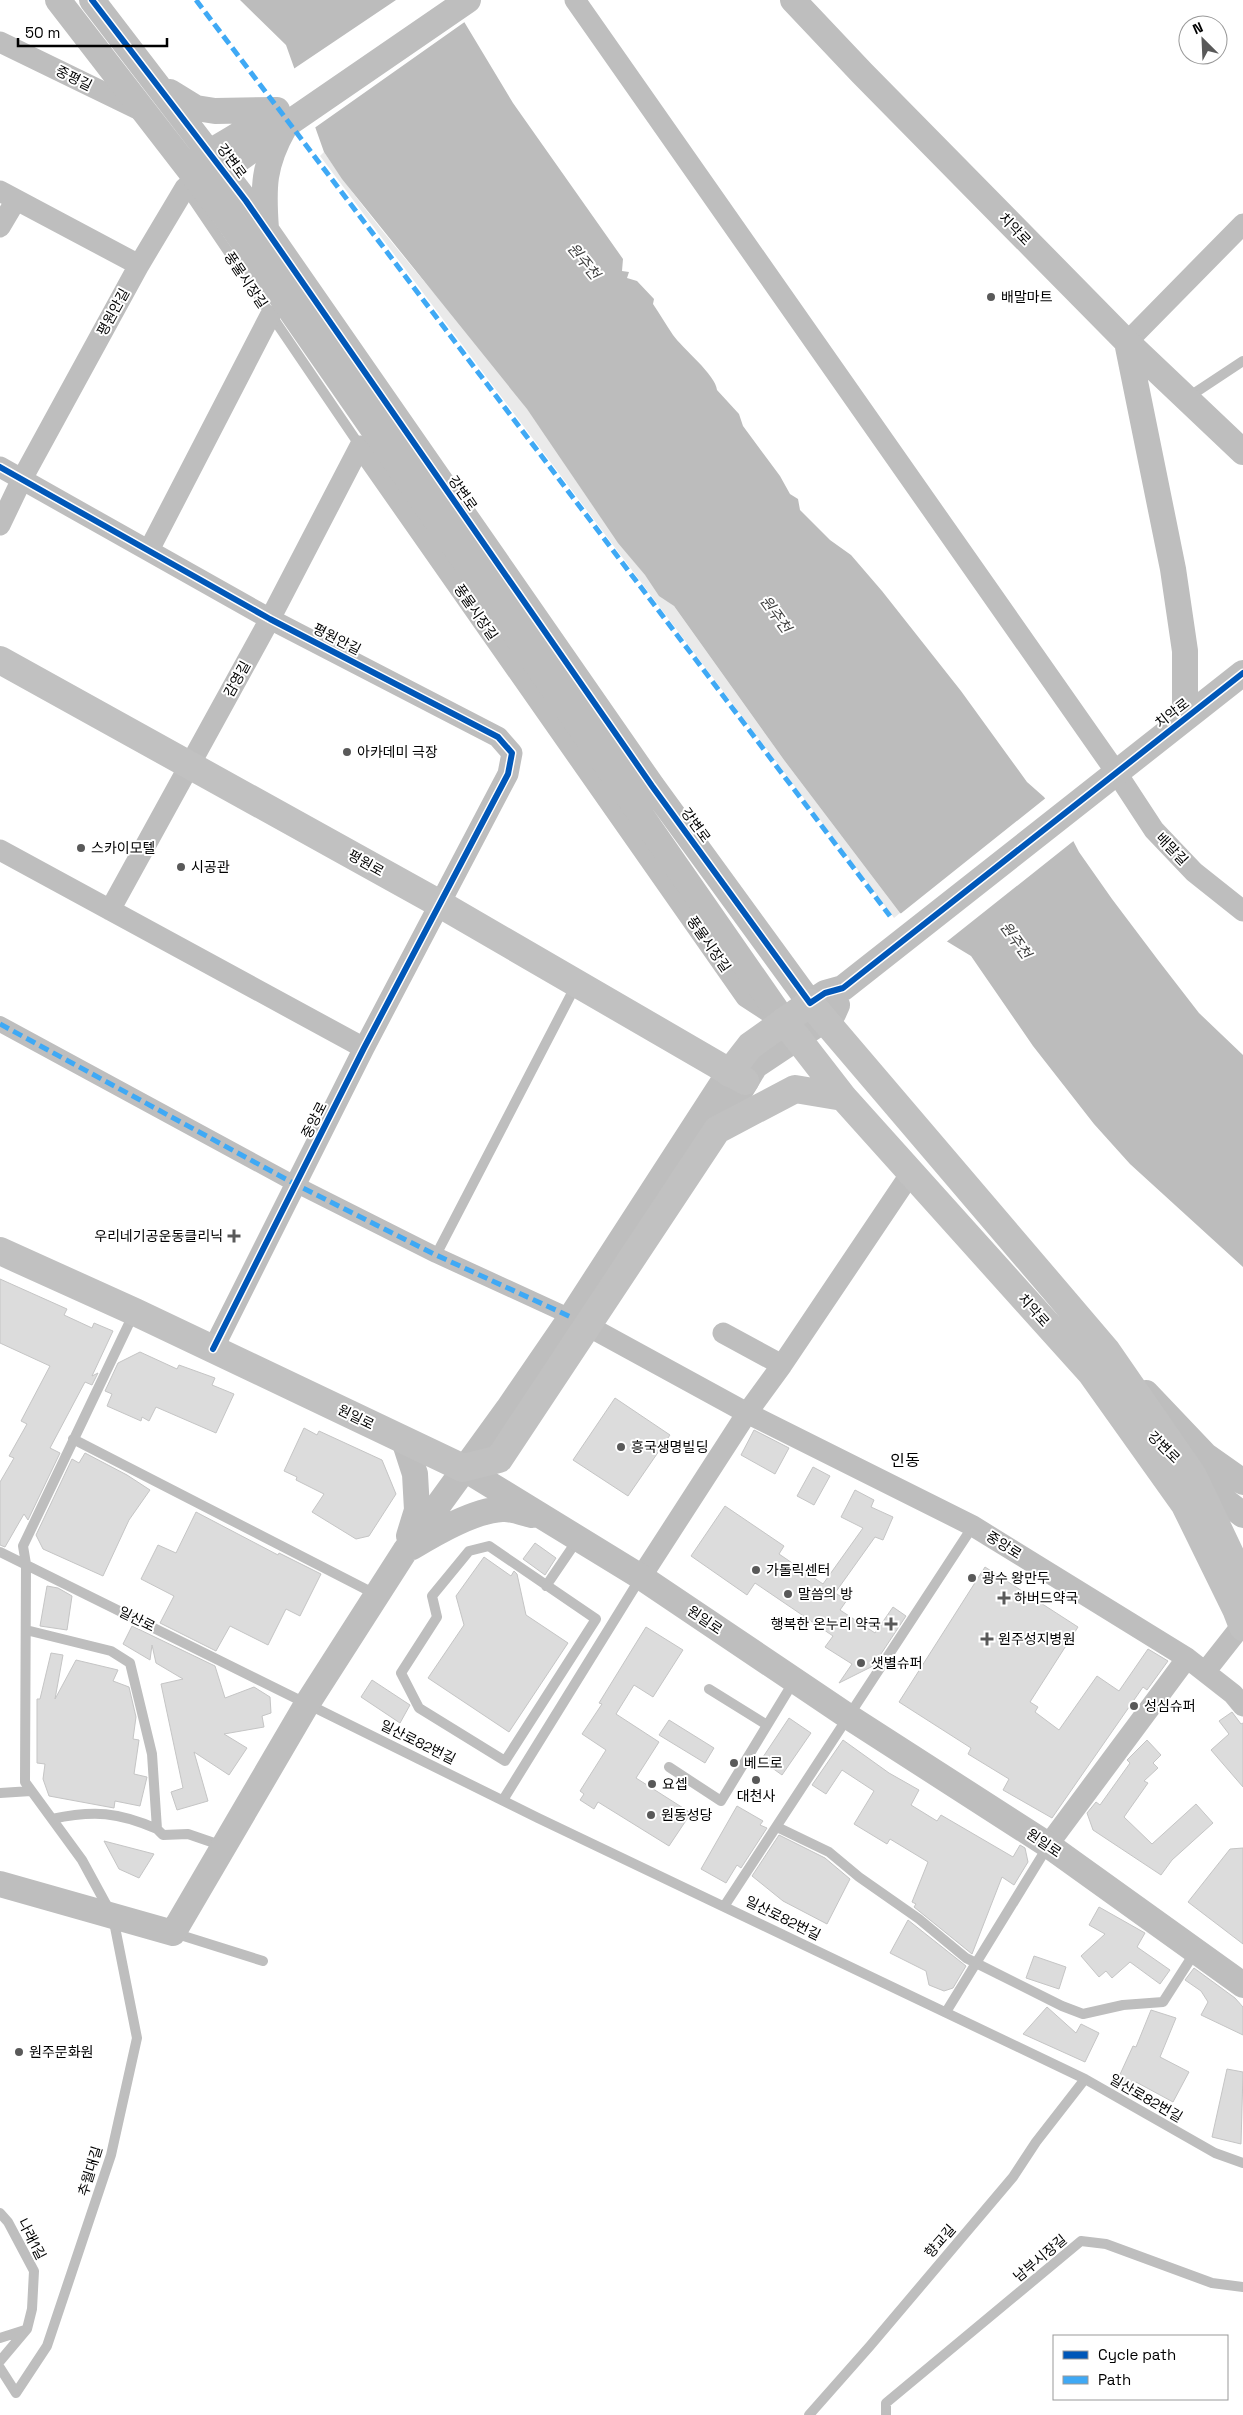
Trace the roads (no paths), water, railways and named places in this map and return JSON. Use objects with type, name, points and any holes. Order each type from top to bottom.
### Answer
[{"type":"main road","name":"평원로","points":[[0,660],[440,904],[737,1077]]},
{"type":"main road","points":[[737,1077],[750,1046],[791,1030],[817,1012]]},
{"type":"main road","name":"치악로","points":[[817,1012],[1106,1350],[1193,1476],[1243,1581]]},
{"type":"main road","name":"치악로","points":[[791,1030],[843,1097],[1091,1373],[1184,1505],[1243,1626]]},
{"type":"main road","points":[[463,1468],[499,1459],[579,1321],[717,1130],[795,1089],[843,1097]]},
{"type":"main road","name":"원일로","points":[[0,1251],[135,1312],[463,1468]]},
{"type":"main road","name":"강변로","points":[[1091,1373],[1193,1476]]},
{"type":"street","points":[[58,0],[148,115],[791,1030]]},
{"type":"street","name":"강변로","points":[[92,0],[217,161],[647,778],[817,1012]]},
{"type":"street","points":[[281,117],[438,0]]},
{"type":"street","points":[[193,179],[281,117],[468,0]]},
{"type":"street","name":"배말길","points":[[575,0],[1109,778],[1194,872],[1243,911]]},
{"type":"street","name":"치악로","points":[[793,0],[1126,342],[1243,452]]},
{"type":"street","name":"중평길","points":[[0,42],[148,115]]},
{"type":"street","points":[[156,84],[196,108],[258,132]]},
{"type":"street","points":[[258,132],[265,180],[266,233]]},
{"type":"street","name":"평원안길","points":[[0,525],[22,479],[139,265],[193,179]]},
{"type":"street","points":[[0,227],[8,195],[139,265]]},
{"type":"street","points":[[1185,718],[1185,651],[1172,569],[1126,342],[1243,224]]},
{"type":"street","points":[[148,550],[270,316]]},
{"type":"street","name":"풍물시장길","points":[[360,446],[746,997],[791,1030]]},
{"type":"street","name":"감영길","points":[[110,910],[270,618],[360,446]]},
{"type":"street","name":"평원안길","points":[[0,467],[270,618],[498,737],[512,753],[508,774],[440,904]]},
{"type":"street","name":"치악로","points":[[817,1012],[833,1014],[843,988],[1243,673]]},
{"type":"street","points":[[0,850],[364,1048]]},
{"type":"street","name":"중앙로","points":[[213,1349],[364,1048],[440,904]]},
{"type":"street","name":"중앙로","points":[[0,1024],[295,1184],[436,1255],[579,1321],[747,1413],[973,1526],[1187,1658],[1233,1694],[1243,1706]]},
{"type":"street","points":[[717,1130],[737,1077]]},
{"type":"street","points":[[579,1321],[737,1077]]},
{"type":"street","points":[[641,1577],[747,1413],[782,1365],[911,1173]]},
{"type":"street","points":[[723,1333],[782,1365]]},
{"type":"street","name":"강변로","points":[[1106,1350],[1205,1455],[1243,1482]]},
{"type":"street","points":[[404,1440],[415,1474],[417,1510],[405,1551]]},
{"type":"street","points":[[0,1884],[173,1933],[306,1704],[378,1596],[405,1551],[463,1468]]},
{"type":"street","name":"원일로","points":[[463,1468],[641,1577],[849,1717],[1048,1846],[1243,1985]]},
{"type":"street","name":"강변로","points":[[1193,1476],[1243,1516]]},
{"type":"street","points":[[405,1551],[441,1530],[471,1517],[502,1509],[544,1517]]},
{"type":"street","points":[[1204,1672],[1243,1626]]},
{"type":"street","points":[[1048,1846],[1187,1658]]},
{"type":"lane","name":"풍물시장길","points":[[193,179],[270,316],[360,446]]},
{"type":"lane","points":[[1186,399],[1243,361]]},
{"type":"lane","points":[[436,1255],[577,984]]},
{"type":"lane","points":[[112,1916],[82,1860],[25,1782],[26,1564],[23,1546],[135,1312]]},
{"type":"lane","points":[[73,1439],[378,1596]]},
{"type":"lane","points":[[725,1905],[973,1526]]},
{"type":"lane","points":[[546,1586],[579,1538]]},
{"type":"lane","points":[[489,1546],[546,1586],[596,1619],[505,1762],[419,1708],[400,1673],[437,1618],[432,1596],[469,1551],[489,1546]]},
{"type":"lane","name":"일산로","points":[[0,1552],[306,1704]]},
{"type":"lane","points":[[503,1800],[641,1577]]},
{"type":"lane","points":[[26,1630],[111,1651],[130,1663],[152,1754],[158,1829]]},
{"type":"lane","points":[[669,1767],[721,1801],[795,1680]]},
{"type":"lane","points":[[709,1689],[768,1725]]},
{"type":"lane","name":"일산로82번길","points":[[306,1704],[1085,2079],[1215,2153],[1243,2163]]},
{"type":"lane","points":[[0,1793],[31,1790]]},
{"type":"lane","points":[[52,1819],[83,1813],[130,1817],[158,1829],[163,1835],[188,1834],[223,1846]]},
{"type":"lane","points":[[777,1827],[829,1852],[858,1877],[919,1919],[966,1958],[1082,2014],[1123,2005],[1163,2002],[1196,1950]]},
{"type":"lane","points":[[946,2012],[1048,1846]]},
{"type":"lane","name":"추월대길","points":[[0,2368],[16,2393],[47,2346],[111,2154],[137,2038],[112,1916]]},
{"type":"lane","points":[[173,1933],[263,1961]]},
{"type":"lane","name":"향교길","points":[[808,2415],[870,2346],[1013,2177],[1036,2142],[1085,2079]]},
{"type":"lane","name":"나래1길","points":[[0,2213],[8,2222],[34,2271],[32,2309],[27,2329],[0,2361]]},
{"type":"lane","name":"남부시장길","points":[[886,2415],[886,2403],[1081,2241],[1106,2244],[1212,2283],[1243,2288]]},
{"type":"lane","points":[[0,2338],[27,2329]]},
{"type":"water","name":"원주천","points":[[240,0],[451,0],[513,103],[623,259],[622,271],[629,272],[627,278],[637,281],[654,299],[653,304],[673,335],[705,369],[717,390],[739,414],[743,426],[780,476],[790,494],[798,499],[800,510],[830,540],[851,555],[882,591],[961,691],[1027,782],[1044,797],[1066,827],[1079,852],[1112,899],[1199,1013],[1243,1055],[1243,1267],[1130,1164],[1094,1124],[1033,1046],[971,956],[900,913],[784,760],[674,606],[659,596],[645,575],[618,543],[527,409],[342,179],[324,152],[286,45]]},
{"type":"place","name":"배말마트","points":[[991,297]]},
{"type":"place","name":"아카데미 극장","points":[[347,752]]},
{"type":"place","name":"스카이모텔","points":[[81,848]]},
{"type":"place","name":"시공관","points":[[181,867]]},
{"type":"place","name":"우리네기공운동클리닉","points":[[234,1236]]},
{"type":"place","name":"흥국생명빌딩","points":[[621,1447]]},
{"type":"place","name":"가톨릭센터","points":[[756,1570]]},
{"type":"place","name":"광수 왕만두","points":[[972,1578]]},
{"type":"place","name":"말씀의 방","points":[[788,1594]]},
{"type":"place","name":"하버드약국","points":[[1004,1598]]},
{"type":"place","name":"행복한 온누리 약국","points":[[891,1624]]},
{"type":"place","name":"원주성지병원","points":[[987,1639]]},
{"type":"place","name":"샛별슈퍼","points":[[861,1663]]},
{"type":"place","name":"성심슈퍼","points":[[1134,1706]]},
{"type":"place","name":"베드로","points":[[734,1763]]},
{"type":"place","name":"대천사","points":[[756,1780]]},
{"type":"place","name":"요셉","points":[[652,1784]]},
{"type":"place","name":"원동성당","points":[[651,1815]]},
{"type":"place","name":"원주문화원","points":[[19,2052]]},
{"type":"district","name":"인동","points":[[905,1460]]}]
